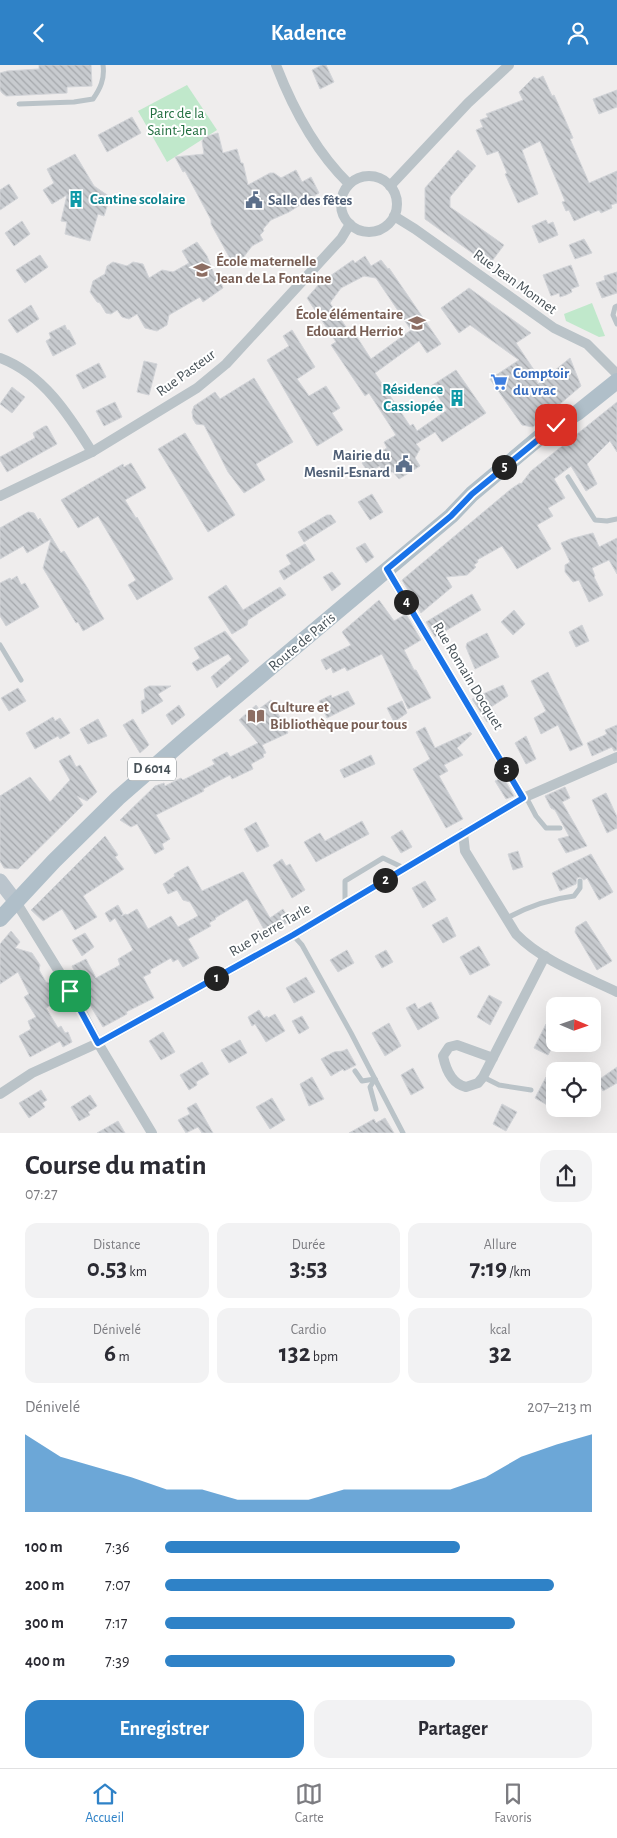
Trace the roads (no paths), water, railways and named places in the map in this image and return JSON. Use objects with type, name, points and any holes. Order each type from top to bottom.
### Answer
[{"type":"main road","name":"Route de Paris","points":[[0,919],[118,798],[451,516],[472,494],[547,431],[577,413],[617,381]]},
{"type":"street","points":[[276,65],[286,90],[305,127],[332,167],[349,184]]},
{"type":"street","points":[[390,186],[468,103],[509,65]]},
{"type":"street","points":[[366,176],[384,180],[390,186],[396,201],[394,216],[382,229],[365,231],[357,229],[344,217],[342,208],[344,191],[349,184],[366,176]]},
{"type":"street","name":"Rue Jean Monnet","points":[[394,216],[554,328],[587,343],[617,374]]},
{"type":"street","name":"Rue Pasteur","points":[[0,496],[92,452],[196,388],[226,364],[341,239],[350,224]]},
{"type":"street","points":[[0,358],[23,369],[35,378],[64,411],[92,452]]},
{"type":"street","name":"Rue Romain Docquet","points":[[387,569],[525,797]]},
{"type":"street","name":"Rue Pierre Tarle","points":[[0,1094],[32,1073],[98,1043],[293,935],[525,797],[617,757]]},
{"type":"street","points":[[463,833],[465,851],[516,934],[527,945],[545,956],[617,992]]},
{"type":"street","points":[[0,881],[16,902],[70,991],[98,1043],[152,1133]]},
{"type":"street","points":[[493,1058],[456,1045],[449,1047],[443,1056],[445,1065],[455,1083],[466,1087],[478,1083],[483,1077],[493,1058],[545,956]]},
{"type":"lane","points":[[19,104],[74,102],[92,99],[101,88],[104,71],[103,65]]},
{"type":"lane","points":[[617,306],[615,307],[614,315],[617,324]]},
{"type":"lane","points":[[568,477],[595,520],[607,521],[617,519]]},
{"type":"lane","points":[[0,645],[21,680]]},
{"type":"lane","points":[[525,797],[536,816],[546,828],[560,828]]},
{"type":"lane","points":[[345,904],[345,881],[383,858],[404,868]]},
{"type":"lane","points":[[507,918],[523,910],[562,897],[574,896],[580,888],[580,881]]},
{"type":"lane","points":[[293,935],[302,945],[403,1133]]},
{"type":"lane","points":[[355,1071],[362,1081],[375,1079]]},
{"type":"lane","points":[[483,1077],[499,1085],[530,1090]]},
{"type":"lane","points":[[375,1079],[370,1087],[376,1109]]},
{"type":"place","name":"Cantine scolaire","points":[[76,199]]},
{"type":"place","name":"Salle des fêtes","points":[[254,200]]},
{"type":"place","name":"École maternelle Jean de La Fontaine","points":[[202,270]]},
{"type":"place","name":"École élémentaire Edouard Herriot","points":[[417,323]]},
{"type":"place","name":"Comptoir du vrac","points":[[499,382]]},
{"type":"place","name":"Résidence Cassiopée","points":[[457,398]]},
{"type":"place","name":"Mairie du Mesnil-Esnard","points":[[404,464]]},
{"type":"place","name":"Culture et Bibliothèque pour tous","points":[[256,716]]},
{"type":"park label","name":"Parc de la Saint-Jean","points":[[177,122]]}]
